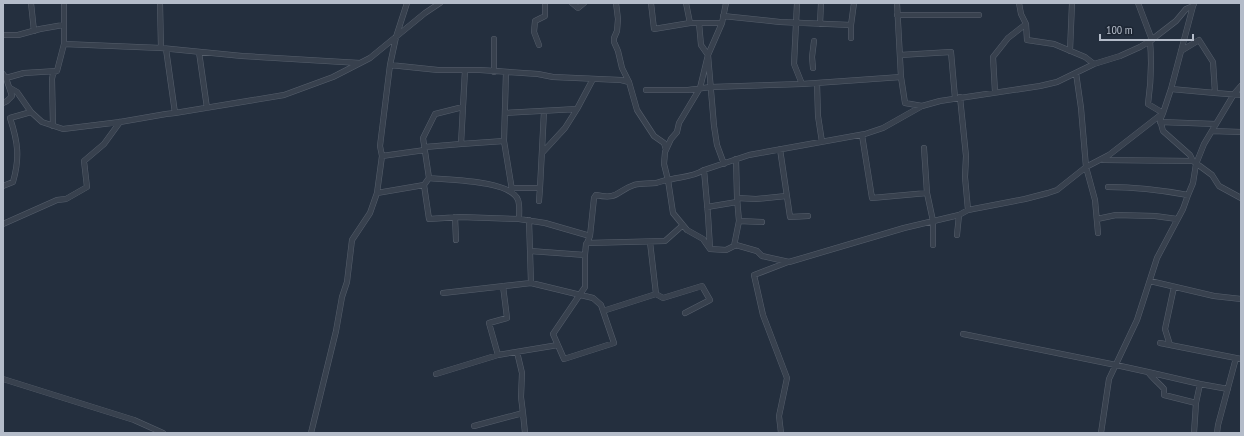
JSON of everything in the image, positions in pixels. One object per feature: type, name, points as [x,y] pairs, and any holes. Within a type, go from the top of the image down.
[{"type":"street","points":[[31,3],[34,31]]},
{"type":"street","points":[[53,126],[52,79],[53,74],[57,70],[64,44],[64,3]]},
{"type":"street","points":[[160,3],[164,48],[175,113]]},
{"type":"street","points":[[311,433],[336,331],[342,297],[347,282],[352,240],[370,213],[377,193],[382,156],[380,146],[390,65],[396,37],[407,3]]},
{"type":"street","points":[[10,88],[17,92],[31,112],[42,122],[63,129],[120,122],[284,95],[333,78],[370,58],[425,13],[440,3]]},
{"type":"street","points":[[539,45],[534,32],[535,21],[545,16],[545,3]]},
{"type":"street","points":[[572,3],[578,8],[581,4]]},
{"type":"street","points":[[616,3],[618,19],[614,42],[622,68],[629,82],[637,110],[654,136],[664,143],[666,150]]},
{"type":"street","points":[[651,3],[654,29],[690,23],[722,23]]},
{"type":"street","points":[[686,3],[690,23]]},
{"type":"street","points":[[710,249],[703,239],[687,230],[672,213],[668,180],[664,164],[666,150],[671,139],[677,132],[679,123],[700,88],[708,55],[722,23],[726,3]]},
{"type":"street","points":[[797,3],[794,64],[802,84]]},
{"type":"street","points":[[820,24],[821,3]]},
{"type":"street","points":[[851,38],[854,3]]},
{"type":"street","points":[[897,3],[905,103],[922,106]]},
{"type":"street","points":[[1019,3],[1021,14],[1026,24],[1027,40],[1054,44],[1085,57],[1094,64]]},
{"type":"street","points":[[1070,51],[1072,3]]},
{"type":"street","points":[[1138,3],[1151,40],[1152,68],[1148,104],[1163,114]]},
{"type":"street","points":[[443,294],[531,283],[580,295],[593,298],[600,305],[603,311],[614,343],[564,359],[553,334],[580,295],[585,287],[586,244],[590,236],[594,198],[596,196],[616,196],[633,185],[642,183],[656,183],[689,176],[749,155],[862,135],[883,128],[922,106],[940,101],[1056,82],[1094,64],[1120,56],[1151,40],[1176,21],[1186,9],[1194,5]]},
{"type":"street","points":[[1194,5],[1171,89],[1160,122],[1163,131],[1190,155],[1194,163],[1212,175],[1219,186],[1241,198]]},
{"type":"street","points":[[897,15],[979,15]]},
{"type":"street","points":[[723,16],[851,25]]},
{"type":"street","points":[[699,23],[701,45],[708,55],[715,133],[724,164]]},
{"type":"street","points":[[995,92],[993,57],[1008,38],[1026,24]]},
{"type":"street","points":[[3,35],[18,35],[63,25]]},
{"type":"street","points":[[494,39],[494,72]]},
{"type":"street","points":[[1181,51],[1199,40],[1212,62],[1215,94]]},
{"type":"street","points":[[813,68],[812,57],[814,41]]},
{"type":"street","points":[[64,44],[164,48],[242,56],[360,63]]},
{"type":"street","points":[[199,52],[207,108]]},
{"type":"street","points":[[900,55],[951,52],[966,156],[965,177],[968,210]]},
{"type":"street","points":[[390,65],[438,70],[480,70],[538,74],[552,77],[621,80],[629,82]]},
{"type":"street","points":[[3,103],[12,96],[5,76],[57,70]]},
{"type":"street","points":[[461,144],[464,70]]},
{"type":"street","points":[[506,72],[504,141],[512,191],[518,200],[519,219]]},
{"type":"street","points":[[1076,73],[1081,108],[1086,167],[1095,200],[1098,233]]},
{"type":"street","points":[[646,90],[688,90],[711,87],[802,84],[902,77]]},
{"type":"street","points":[[542,153],[565,128],[593,79]]},
{"type":"street","points":[[817,83],[818,116],[822,142]]},
{"type":"street","points":[[1101,433],[1109,379],[1137,320],[1157,258],[1193,183],[1194,163],[1234,94],[1241,86]]},
{"type":"street","points":[[1171,89],[1215,94],[1241,95]]},
{"type":"street","points":[[463,107],[435,114],[423,138],[429,178],[424,185],[429,218],[455,217],[530,220],[590,236]]},
{"type":"street","points":[[505,113],[577,109]]},
{"type":"street","points":[[539,201],[544,111]]},
{"type":"street","points":[[3,186],[13,182],[17,168],[18,148],[16,134],[10,118],[31,112]]},
{"type":"street","points":[[781,433],[779,416],[787,378],[763,314],[754,275],[789,262],[958,215],[968,210],[1057,190],[1086,167],[1109,155],[1163,114]]},
{"type":"street","points":[[3,224],[57,200],[66,199],[87,188],[84,161],[104,144],[120,122]]},
{"type":"street","points":[[1160,122],[1216,124]]},
{"type":"street","points":[[1212,131],[1241,132]]},
{"type":"street","points":[[862,135],[872,198],[927,193]]},
{"type":"street","points":[[382,156],[425,148],[504,141]]},
{"type":"street","points":[[924,148],[927,193],[933,221],[933,245]]},
{"type":"street","points":[[780,149],[790,218],[808,216]]},
{"type":"street","points":[[734,246],[739,221],[736,159]]},
{"type":"street","points":[[1097,161],[1107,159],[1194,163]]},
{"type":"street","points":[[704,170],[710,249]]},
{"type":"street","points":[[429,178],[489,184],[511,191],[540,188]]},
{"type":"street","points":[[377,193],[424,185]]},
{"type":"street","points":[[1108,187],[1131,187],[1161,190],[1188,195]]},
{"type":"street","points":[[708,207],[737,200],[786,196]]},
{"type":"street","points":[[957,235],[958,215]]},
{"type":"street","points":[[1097,219],[1116,215],[1155,216],[1177,219]]},
{"type":"street","points":[[455,217],[456,240]]},
{"type":"street","points":[[530,220],[531,283]]},
{"type":"street","points":[[739,221],[762,222]]},
{"type":"street","points":[[587,243],[665,241],[683,225]]},
{"type":"street","points":[[650,242],[656,294]]},
{"type":"street","points":[[710,249],[726,250],[736,245],[756,251],[762,256],[789,262]]},
{"type":"street","points":[[530,251],[585,255]]},
{"type":"street","points":[[1150,281],[1214,296],[1241,299]]},
{"type":"street","points":[[498,355],[489,323],[507,318],[503,286]]},
{"type":"street","points":[[603,311],[656,294],[663,298],[702,286],[710,300],[685,313]]},
{"type":"street","points":[[1170,345],[1165,329],[1174,287]]},
{"type":"street","points":[[962,334],[1116,364],[1200,384],[1228,389]]},
{"type":"street","points":[[1160,343],[1239,359],[1228,389],[1217,433]]},
{"type":"street","points":[[436,374],[498,355],[558,345]]},
{"type":"street","points":[[517,352],[522,373],[525,433]]},
{"type":"street","points":[[1148,372],[1164,389],[1164,395],[1196,404]]},
{"type":"street","points":[[3,379],[134,420],[163,433]]},
{"type":"street","points":[[1194,433],[1196,404],[1200,384]]},
{"type":"street","points":[[474,426],[523,413]]}]
